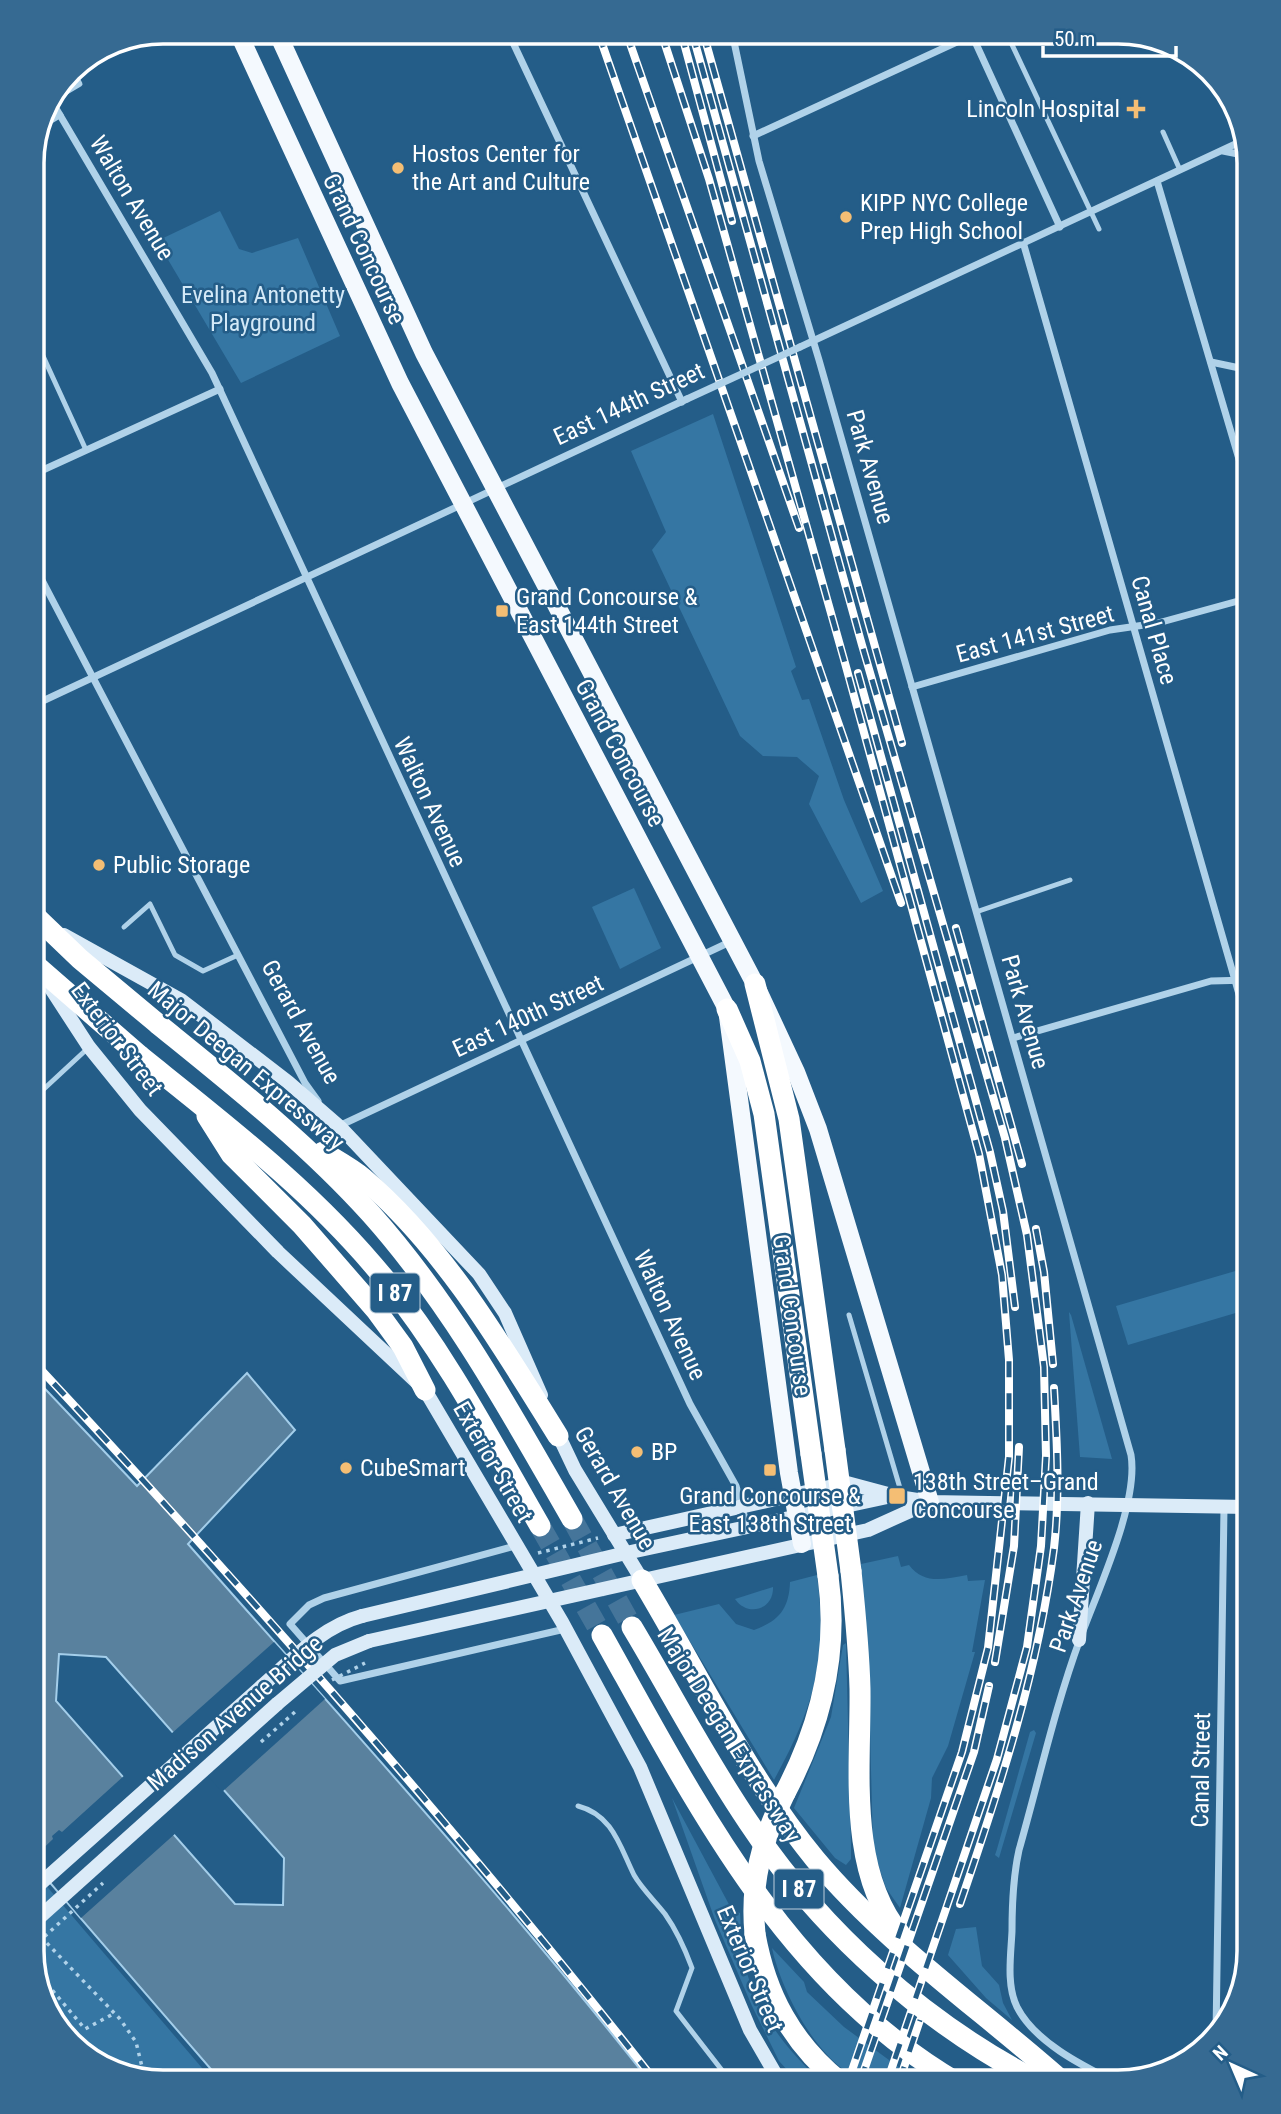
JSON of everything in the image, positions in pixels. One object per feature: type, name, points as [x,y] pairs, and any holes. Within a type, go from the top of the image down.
[{"type":"highway","name":"Major Deegan Expressway","points":[[44,926],[80,959],[282,1125],[372,1215],[441,1302],[477,1355],[572,1519]]},
{"type":"highway","name":"I 87","points":[[44,971],[140,1056],[284,1173],[383,1278],[447,1366],[540,1526]]},
{"type":"highway","points":[[755,984],[789,1119],[851,1571],[858,1644],[862,1825],[866,1862],[877,1898],[890,1919],[934,1972]]},
{"type":"highway","points":[[727,1009],[750,1061],[764,1114],[828,1576],[832,1632],[825,1688],[808,1745],[769,1827],[757,1865],[753,1901],[755,1934],[764,1975],[778,2009],[806,2050],[827,2070]]},
{"type":"highway","points":[[199,1103],[231,1154],[302,1225],[376,1310],[402,1347],[425,1390]]},
{"type":"highway","points":[[282,1125],[363,1177],[422,1240],[487,1325],[558,1436]]},
{"type":"highway","points":[[642,1580],[754,1772],[799,1839],[872,1919],[1049,2070]]},
{"type":"highway","name":"Major Deegan Expressway","points":[[632,1627],[749,1823],[806,1897],[905,1993],[977,2045],[1020,2070]]},
{"type":"highway","name":"I 87","points":[[602,1635],[705,1819],[773,1918],[849,2000],[898,2042],[939,2070]]},
{"type":"main road","name":"Grand Concourse","points":[[243,44],[359,299],[461,503],[727,1009],[792,1494],[802,1544]]},
{"type":"main road","name":"Grand Concourse","points":[[282,44],[411,327],[755,984],[796,1072],[818,1129],[930,1502]]},
{"type":"main road","name":"Exterior Street","points":[[44,923],[181,999],[288,1082],[341,1128]]},
{"type":"main road","points":[[44,931],[52,929]]},
{"type":"main road","name":"Exterior Street","points":[[44,978],[89,1047],[140,1110],[278,1252],[425,1390],[549,1600],[645,1778],[743,2014],[773,2070]]},
{"type":"main road","name":"Gerard Avenue","points":[[341,1128],[479,1274],[515,1333],[575,1470],[642,1580]]},
{"type":"main road","points":[[614,1535],[847,1483],[898,1497],[930,1502],[1237,1508]]},
{"type":"main road","name":"Madison Avenue Bridge","points":[[44,1880],[313,1640],[342,1622],[626,1553],[796,1515],[898,1497]]},
{"type":"main road","name":"Madison Avenue Bridge","points":[[44,1923],[325,1662],[343,1650],[369,1641],[869,1530],[930,1502]]},
{"type":"main road","points":[[1079,1640],[1088,1503]]},
{"type":"street","points":[[514,44],[684,400]]},
{"type":"street","name":"Park Avenue","points":[[734,44],[753,136],[1129,1446],[1133,1481],[1127,1505],[1096,1601],[1079,1640],[1015,1867],[1011,1959],[1016,2005],[1031,2025],[1055,2046],[1095,2070]]},
{"type":"street","points":[[753,136],[952,44]]},
{"type":"street","points":[[976,44],[1060,227]]},
{"type":"street","name":"Walton Avenue","points":[[57,109],[220,389],[304,576],[690,1404],[728,1470],[743,1505],[747,1527]]},
{"type":"street","name":"East 144th Street","points":[[44,700],[304,576],[1235,144]]},
{"type":"street","points":[[1222,150],[1236,153]]},
{"type":"street","points":[[1157,181],[1237,449]]},
{"type":"street","name":"Canal Place","points":[[1023,242],[1237,987]]},
{"type":"street","points":[[1211,362],[1237,367]]},
{"type":"street","points":[[44,469],[220,389]]},
{"type":"street","name":"Gerard Avenue","points":[[44,584],[306,1083],[341,1128]]},
{"type":"street","name":"East 141st Street","points":[[912,687],[1110,630],[1134,628],[1237,601]]},
{"type":"street","name":"East 140th Street","points":[[341,1128],[732,941]]},
{"type":"street","points":[[1013,1038],[1211,981],[1235,980]]},
{"type":"street","name":"Canal Street","points":[[1216,2018],[1224,1508]]},
{"type":"street","points":[[519,1552],[324,1598],[309,1605],[290,1624],[340,1681],[565,1629]]},
{"type":"lane","points":[[1012,44],[1099,229]]},
{"type":"lane","points":[[67,92],[80,85],[77,80]]},
{"type":"lane","points":[[52,120],[61,115]]},
{"type":"lane","points":[[1163,132],[1180,170]]},
{"type":"lane","points":[[44,358],[86,450]]},
{"type":"lane","points":[[976,912],[1070,880]]},
{"type":"lane","points":[[124,927],[150,904],[175,955],[203,971],[238,955]]},
{"type":"lane","points":[[44,1089],[89,1047]]},
{"type":"lane","points":[[849,1315],[898,1497]]},
{"type":"lane","points":[[578,1806],[592,1809],[613,1831],[627,1853],[635,1876],[682,1942],[692,1968],[676,2011],[722,2070]]},
{"type":"path","points":[[519,1552],[614,1535]]},
{"type":"path","name":"Madison Avenue Bridge","points":[[328,1682],[365,1663]]},
{"type":"path","name":"Madison Avenue Bridge","points":[[286,1720],[304,1704]]},
{"type":"path","points":[[44,1937],[103,1882]]},
{"type":"path","points":[[44,1938],[115,2012],[136,2042],[142,2068]]},
{"type":"path","points":[[49,1987],[85,2029],[115,2012]]},
{"type":"green space","name":"Evelina Antonetty Playground","points":[[220,211],[239,249],[252,253],[298,238],[340,336],[241,383],[157,241]]},
{"type":"green space","points":[[713,414],[796,667],[791,671],[802,700],[809,699],[844,800],[883,891],[861,903],[809,804],[819,776],[797,757],[763,756],[740,736],[652,550],[666,532],[631,451]]},
{"type":"green space","points":[[634,888],[661,948],[620,969],[592,907]]},
{"type":"green space","points":[[1237,1271],[1237,1313],[1128,1345],[1116,1306]]},
{"type":"green space","points":[[1069,1312],[1071,1315],[1112,1459],[1080,1457]]},
{"type":"green space","points":[[898,1556],[901,1567],[909,1565],[921,1576],[928,1578],[967,1575],[968,1581],[985,1580],[972,1652],[975,1652],[948,1746],[932,1778],[931,1798],[900,1908],[886,1888],[873,1849],[869,1690],[861,1564]]},
{"type":"green space","points":[[817,1575],[821,1632],[815,1682],[799,1729],[774,1780],[674,1615],[719,1604],[736,1624],[754,1630],[781,1613],[785,1607],[790,1582]]},
{"type":"green space","points":[[773,1587],[769,1601],[759,1608],[747,1608],[735,1599]]},
{"type":"green space","points":[[846,1643],[851,1859],[846,1865],[835,1858],[794,1808],[831,1717],[843,1645]]},
{"type":"green space","points":[[1034,1730],[1036,1733],[999,1858],[995,1855],[1030,1732]]},
{"type":"green space","points":[[672,1798],[732,1910],[740,1913],[744,1961],[755,1996],[785,2043],[810,2070],[787,2070],[779,2061],[715,1920]]},
{"type":"green space","points":[[44,1883],[204,2070],[155,2070],[125,2064],[97,2050],[73,2030],[56,2004],[46,1974]]},
{"type":"green space","points":[[976,1927],[982,1966],[999,1985],[1003,2003],[1012,2020],[986,1998],[948,1955],[956,1929]]},
{"type":"green space","points":[[772,1948],[804,1982],[807,1992],[844,2027],[903,2070],[845,2070],[836,2063],[806,2028],[784,1986]]},
{"type":"shaded area","points":[[247,1373],[295,1430],[188,1544],[481,1877],[640,2070],[212,2070],[44,1876],[44,1388],[137,1486]],"holes":[[[59,1654],[106,1657],[284,1858],[283,1905],[235,1904],[56,1701]]]},
{"type":"pier","points":[[274,1642],[325,1699],[222,1792],[171,1734]]},
{"type":"pier","points":[[126,1774],[177,1832],[81,1918],[44,1873],[44,1848],[53,1839],[52,1836],[59,1830],[62,1832]]},
{"type":"tunnel","points":[[572,1519],[632,1627]]},
{"type":"tunnel","points":[[540,1526],[602,1635]]},
{"type":"railway","points":[[602,44],[901,903]]},
{"type":"railway","points":[[630,44],[799,528]]},
{"type":"railway","points":[[665,44],[709,179],[845,663],[979,1154],[1002,1275],[1009,1360],[1009,1457],[988,1648],[962,1752],[852,2070]]},
{"type":"railway","points":[[684,44],[732,221]]},
{"type":"railway","points":[[695,44],[862,645],[1005,1138],[1027,1235],[1044,1367],[1046,1456],[1041,1546],[1027,1647],[997,1759],[891,2070]]},
{"type":"railway","points":[[706,44],[902,743]]},
{"type":"railway","points":[[858,673],[990,1152],[1003,1211],[1015,1307]]},
{"type":"railway","points":[[956,928],[1022,1164]]},
{"type":"railway","points":[[1036,1229],[1044,1272],[1053,1364]]},
{"type":"railway","points":[[44,1373],[273,1625],[430,1805],[646,2070]]},
{"type":"railway","points":[[960,1904],[1016,1729],[1047,1594],[1057,1509],[1054,1388]]},
{"type":"railway","points":[[995,1662],[1014,1546],[1019,1447]]},
{"type":"railway","points":[[864,2070],[974,1752],[989,1686]]},
{"type":"railway","points":[[903,2070],[920,2020]]},
{"type":"place","name":"Lincoln Hospital","points":[[1136,109]]},
{"type":"place","name":"Hostos Center for the Art and Culture","points":[[398,168]]},
{"type":"place","name":"KIPP NYC College Prep High School","points":[[846,217]]},
{"type":"place","name":"Grand Concourse & East 144th Street","points":[[502,611]]},
{"type":"place","name":"Public Storage","points":[[99,865]]},
{"type":"place","name":"BP","points":[[637,1452]]},
{"type":"place","name":"CubeSmart","points":[[346,1468]]},
{"type":"place","name":"Grand Concourse & East 138th Street","points":[[770,1470]]},
{"type":"place","name":"138th Street–Grand Concourse","points":[[897,1496]]}]
